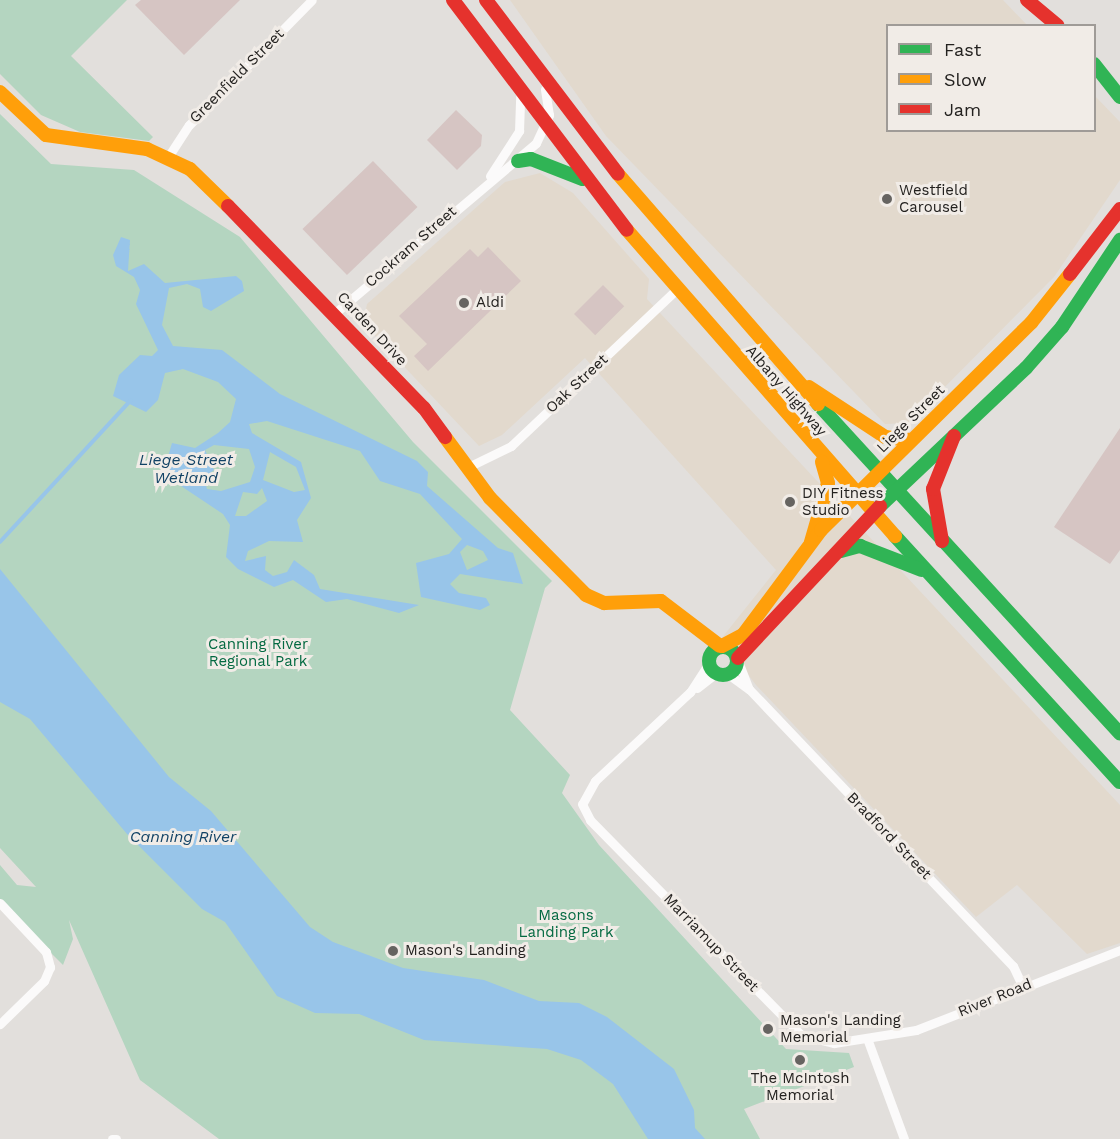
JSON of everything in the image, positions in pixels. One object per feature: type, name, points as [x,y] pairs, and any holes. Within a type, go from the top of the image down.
[{"type":"main road","name":"Albany Highway","points":[[453,0],[519,95],[547,121],[585,180],[677,289],[856,496],[1120,782]]},
{"type":"main road","name":"Albany Highway","points":[[486,0],[543,81],[635,198],[791,376],[1120,733]]},
{"type":"main road","points":[[1028,0],[1056,24]]},
{"type":"main road","points":[[1040,0],[1056,24]]},
{"type":"main road","points":[[1096,65],[1114,83],[1120,97]]},
{"type":"main road","name":"Carden Drive","points":[[0,92],[46,135],[126,144],[168,156],[203,180],[335,313],[424,408],[490,498],[586,595],[604,603],[661,601],[689,623],[717,660]]},
{"type":"main road","points":[[518,161],[531,159],[585,180]]},
{"type":"main road","name":"Liege Street","points":[[717,660],[743,635],[811,542],[910,440],[1031,323],[1120,209]]},
{"type":"main road","name":"Liege Street","points":[[717,660],[738,659],[896,490],[954,436],[1062,327],[1120,240]]},
{"type":"main road","points":[[791,376],[865,427],[885,437],[910,440]]},
{"type":"main road","points":[[943,543],[933,489],[954,436]]},
{"type":"main road","points":[[811,542],[828,483],[820,455]]},
{"type":"main road","points":[[841,551],[860,546],[925,572]]},
{"type":"main road","points":[[717,660],[738,659]]},
{"type":"street","name":"Greenfield Street","points":[[168,156],[189,125],[312,0]]},
{"type":"street","points":[[543,81],[547,121]]},
{"type":"street","name":"Cockram Street","points":[[487,181],[519,131],[519,95]]},
{"type":"street","name":"Cockram Street","points":[[335,313],[487,181],[518,161],[547,121]]},
{"type":"street","name":"Oak Street","points":[[468,467],[511,446],[677,289]]},
{"type":"street","name":"Bradford Street","points":[[738,659],[749,689]]},
{"type":"street","name":"Bradford Street","points":[[717,660],[749,689],[1013,966],[1023,987]]},
{"type":"street","name":"Liege Street","points":[[583,797],[690,692],[717,660]]},
{"type":"street","name":"Marriamup Street","points":[[583,797],[590,820],[801,1035],[834,1043],[868,1041]]},
{"type":"street","points":[[0,903],[46,952],[51,967],[44,981],[0,1024]]},
{"type":"street","name":"River Road","points":[[868,1041],[916,1030],[1120,950]]},
{"type":"street","points":[[868,1041],[904,1139]]},
{"type":"shaded area","name":"Westfield Carousel","points":[[510,0],[1003,0],[1026,24],[886,24],[886,132],[1096,132],[1096,97],[1120,122],[1120,180],[1054,277],[909,423],[885,424],[606,136]]},
{"type":"shaded area","points":[[540,173],[573,193],[649,279],[647,299],[1120,805],[1120,943],[1087,954],[1017,885],[976,917],[756,685],[721,639],[776,570],[585,358],[502,435],[479,446],[363,323],[367,304],[505,182]]},
{"type":"green space","points":[[0,0],[127,0],[71,56],[153,137],[149,141],[80,132],[41,115],[0,74]]},
{"type":"green space","name":"Canning River Regional Park","points":[[0,114],[51,164],[134,170],[240,237],[413,442],[552,581],[545,588],[510,710],[570,775],[562,793],[599,845],[786,1049],[849,1053],[854,1067],[744,1109],[760,1139],[219,1139],[140,1080],[69,920],[73,939],[63,965],[0,902],[0,865],[17,885],[36,887],[0,848]]},
{"type":"water","name":"Liege Street Wetland","points":[[121,237],[130,240],[128,271],[144,264],[165,283],[236,276],[242,281],[244,291],[211,311],[203,307],[200,289],[187,284],[169,288],[162,325],[173,346],[222,350],[280,394],[417,461],[428,472],[427,486],[498,548],[513,553],[523,584],[460,574],[450,584],[459,593],[486,598],[490,605],[480,610],[421,597],[416,563],[449,554],[462,539],[420,494],[380,481],[360,451],[267,421],[249,424],[252,433],[301,462],[311,498],[297,520],[303,542],[269,541],[248,551],[245,561],[266,556],[265,570],[273,576],[287,572],[294,560],[314,575],[320,589],[419,605],[399,613],[347,599],[326,602],[293,580],[274,587],[238,569],[226,557],[230,525],[223,514],[163,474],[172,443],[195,448],[218,433],[230,422],[236,399],[218,382],[183,369],[165,373],[158,400],[146,412],[113,396],[119,375],[140,355],[152,356],[158,350],[136,304],[140,290],[134,277],[116,266],[113,255]],"holes":[[[214,445],[249,449],[255,467],[250,482],[221,491],[207,489],[204,478],[214,470],[205,450]],[[270,452],[296,467],[305,490],[294,492],[263,480]],[[262,488],[267,501],[246,516],[235,516],[243,492],[257,494]],[[467,545],[483,551],[488,560],[467,570],[460,552]]]},
{"type":"water","name":"Canning River","points":[[0,569],[169,777],[211,811],[310,927],[333,942],[403,968],[484,980],[539,1001],[579,1003],[607,1017],[674,1069],[694,1110],[695,1128],[705,1139],[648,1139],[613,1084],[581,1060],[547,1049],[424,1040],[359,1014],[315,1013],[277,996],[225,922],[202,909],[127,834],[30,719],[0,702]]},
{"type":"building","points":[[141,0],[240,0],[184,55],[135,5]]},
{"type":"building","points":[[456,110],[482,135],[481,146],[457,170],[427,140]]},
{"type":"building","points":[[373,161],[417,207],[347,275],[303,229]]},
{"type":"building","name":"Aldi","points":[[488,247],[521,281],[428,371],[414,356],[427,344],[399,316],[470,249],[478,257]]},
{"type":"building","points":[[603,285],[624,306],[595,335],[574,314]]},
{"type":"building","points":[[1120,428],[1120,550],[1110,564],[1054,527]]},
{"type":"waterway","points":[[0,542],[131,400]]},
{"type":"traffic: fast","points":[[1096,67],[1120,97]]},
{"type":"traffic: fast","points":[[518,161],[531,159],[582,179]]},
{"type":"traffic: fast","points":[[880,506],[1026,368],[1062,327],[1120,240]]},
{"type":"traffic: fast","points":[[818,404],[1120,733]]},
{"type":"traffic: fast","points":[[895,536],[1120,782]]},
{"type":"traffic: fast","points":[[841,551],[860,546],[922,570]]},
{"type":"traffic: fast","points":[[723,647],[733,651],[737,661],[733,671],[723,675],[713,671],[709,661],[713,651],[723,647]]},
{"type":"traffic: slow","points":[[0,92],[46,135],[147,149],[190,169],[228,206]]},
{"type":"traffic: slow","points":[[618,174],[818,404]]},
{"type":"traffic: slow","points":[[627,230],[895,536]]},
{"type":"traffic: slow","points":[[722,646],[743,635],[821,530],[1031,323],[1070,274]]},
{"type":"traffic: slow","points":[[809,387],[885,437],[910,440]]},
{"type":"traffic: slow","points":[[445,437],[490,498],[586,595],[604,603],[661,601],[720,646]]},
{"type":"traffic: slow","points":[[811,542],[828,483],[822,462]]},
{"type":"traffic: jam","points":[[453,0],[627,230]]},
{"type":"traffic: jam","points":[[486,0],[618,174]]},
{"type":"traffic: jam","points":[[1027,0],[1056,24]]},
{"type":"traffic: jam","points":[[228,206],[424,408],[445,437]]},
{"type":"traffic: jam","points":[[1070,274],[1120,209]]},
{"type":"traffic: jam","points":[[942,541],[933,489],[954,436]]},
{"type":"traffic: jam","points":[[738,658],[880,506]]},
{"type":"place","name":"Westfield Carousel","points":[[887,199]]},
{"type":"place","name":"Aldi","points":[[464,303]]},
{"type":"place","name":"DIY Fitness Studio","points":[[790,502]]},
{"type":"place","name":"Mason's Landing","points":[[393,951]]},
{"type":"place","name":"Mason's Landing Memorial","points":[[768,1029]]},
{"type":"place","name":"The McIntosh Memorial","points":[[800,1060]]},
{"type":"park label","name":"Masons Landing Park","points":[[566,924]]}]
